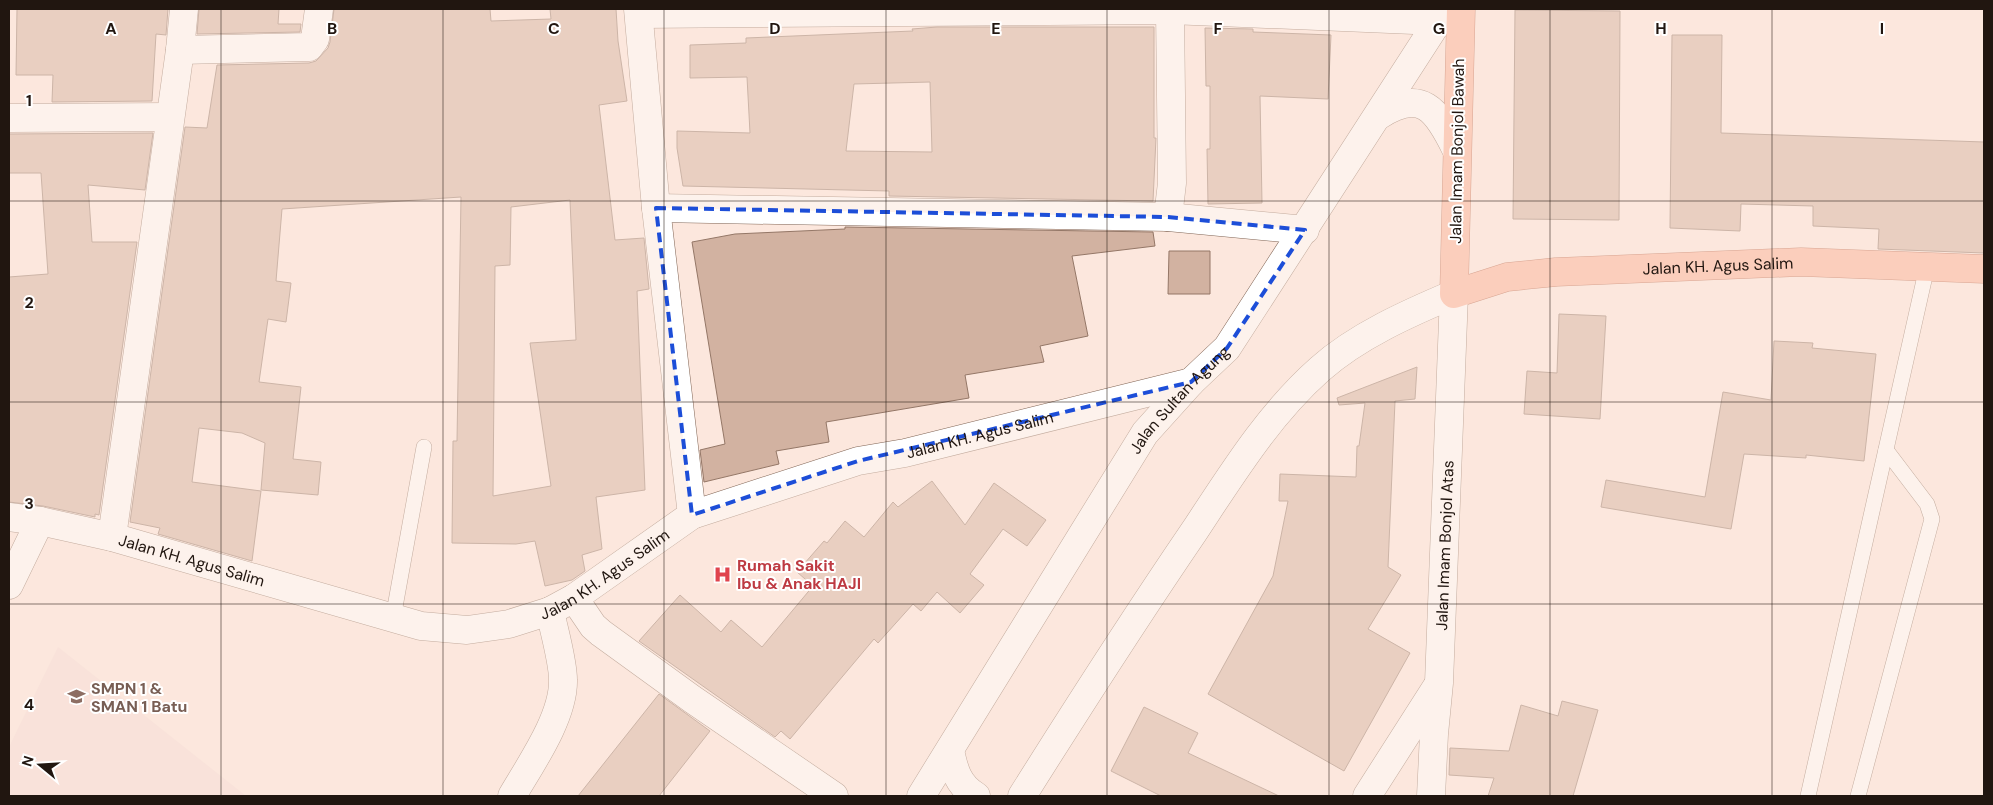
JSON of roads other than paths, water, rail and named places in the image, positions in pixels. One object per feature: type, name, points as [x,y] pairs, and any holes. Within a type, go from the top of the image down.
[{"type":"main road","name":"Jalan Imam Bonjol Bawah","points":[[1448,13],[1456,149],[1454,294]]},
{"type":"main road","name":"Jalan KH. Agus Salim","points":[[1454,294],[1507,277],[1556,272],[1801,262],[1984,269]]},
{"type":"street","points":[[112,537],[180,50],[184,9]]},
{"type":"street","points":[[180,50],[309,47],[315,39],[319,9]]},
{"type":"street","points":[[1168,217],[1172,183],[1170,10]]},
{"type":"street","points":[[692,515],[656,208],[639,12],[1170,10],[1448,13]]},
{"type":"street","name":"Jalan Sultan Agung","points":[[921,796],[1145,433],[1191,382],[1227,348],[1378,116],[1448,13]]},
{"type":"street","points":[[1378,116],[1393,106],[1407,102],[1424,106],[1437,114],[1456,149]]},
{"type":"street","points":[[9,118],[170,117]]},
{"type":"street","points":[[656,208],[1168,217],[1304,230]]},
{"type":"street","points":[[1021,796],[1146,602],[1218,495],[1281,408],[1321,368],[1363,338],[1409,312],[1454,294]]},
{"type":"street","name":"Jalan Imam Bonjol Atas","points":[[1431,796],[1439,683],[1454,294]]},
{"type":"street","name":"Jalan KH. Agus Salim","points":[[9,517],[40,521],[112,537],[421,626],[467,630],[509,624],[550,611],[574,598],[692,515],[858,461],[905,453],[1191,382]]},
{"type":"street","points":[[9,585],[40,521]]},
{"type":"street","points":[[574,598],[593,626],[601,633],[692,699],[834,796]]},
{"type":"street","points":[[512,796],[548,733],[558,706],[563,680],[550,611]]},
{"type":"street","points":[[1367,796],[1439,683]]},
{"type":"street","points":[[950,750],[954,771],[962,785],[976,796]]},
{"type":"lane","points":[[1808,796],[1927,267]]},
{"type":"lane","points":[[392,618],[424,447]]},
{"type":"lane","points":[[1858,796],[1932,519],[1927,504],[1886,450]]},
{"type":"place","name":"Rumah Sakit Ibu & Anak HAJI","points":[[723,574]]},
{"type":"place","name":"SMPN 1 & SMAN 1 Batu","points":[[77,697]]}]
